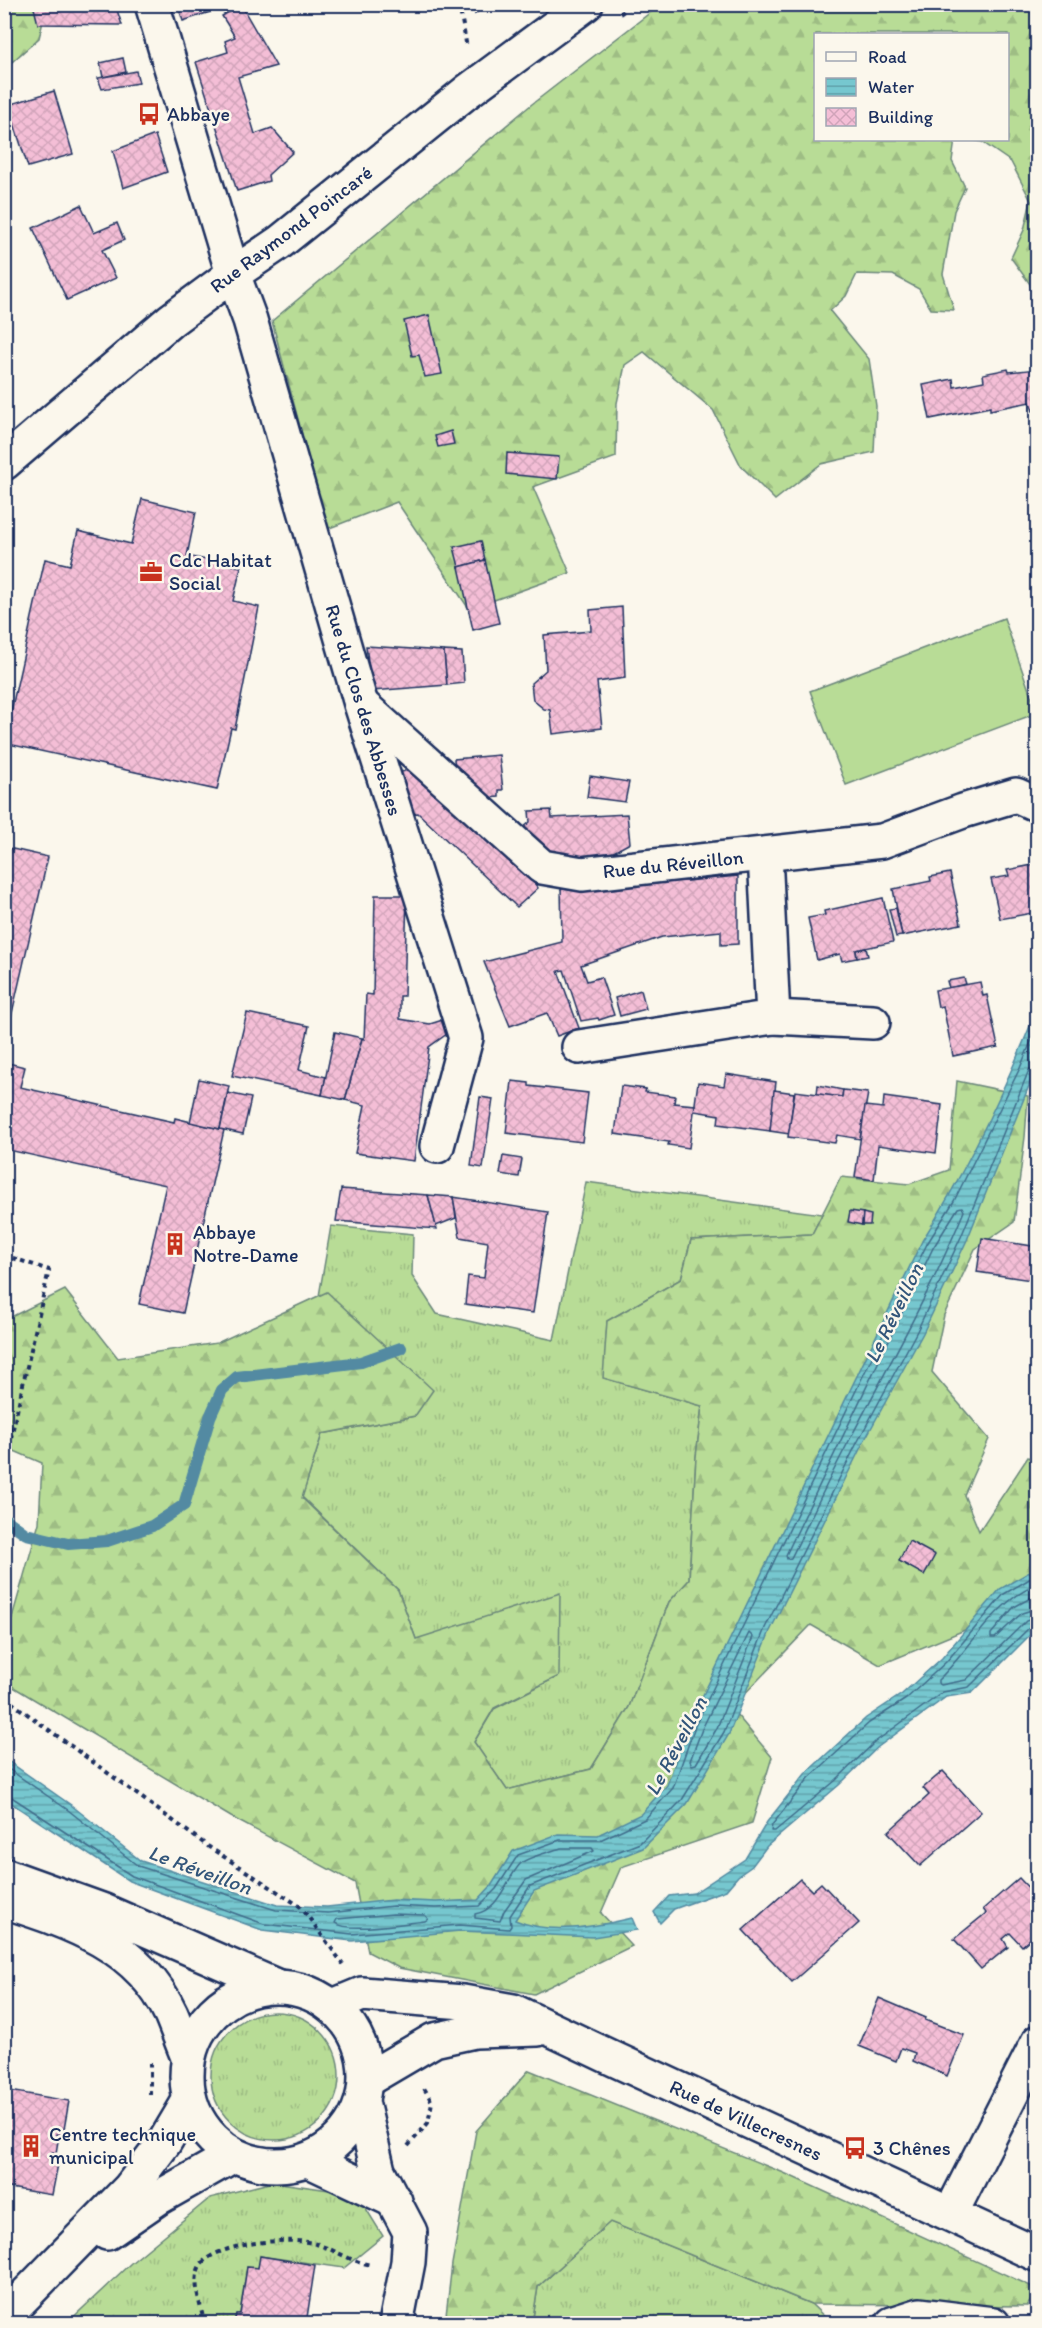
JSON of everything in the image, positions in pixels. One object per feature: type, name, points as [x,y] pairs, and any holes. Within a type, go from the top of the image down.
[{"type":"street","name":"Rue du Clos des Abbesses","points":[[152,4],[233,274],[250,320],[361,704],[466,1038],[437,1146]]},
{"type":"street","name":"Rue Raymond Poincaré","points":[[4,463],[171,320],[279,243],[468,91],[585,4]]},
{"type":"street","name":"Rue du Réveillon","points":[[361,704],[542,867],[582,874],[882,841],[963,811],[1016,795],[1038,805]]},
{"type":"street","points":[[765,854],[773,1017]]},
{"type":"street","points":[[579,1047],[773,1017],[873,1022]]},
{"type":"street","points":[[4,1875],[104,1911],[276,1986],[306,1992],[333,2006],[352,2027],[363,2053],[364,2091],[378,2171],[410,2232],[396,2324]]},
{"type":"street","points":[[4,1901],[101,1938],[132,1959],[156,1988],[171,2013],[188,2057]]},
{"type":"street","points":[[276,1986],[246,1991],[219,2006],[199,2029],[188,2057],[186,2079],[189,2101],[199,2123],[214,2141],[234,2155],[258,2164],[283,2166],[308,2160],[331,2147],[350,2127],[364,2091]]},
{"type":"street","name":"Rue de Villecresnes","points":[[333,2006],[362,1994],[463,2002],[513,2011],[1038,2254]]},
{"type":"street","name":"Rue de Villecresnes","points":[[364,2091],[434,2040],[475,2031],[553,2029]]},
{"type":"street","points":[[951,2213],[1038,2042]]},
{"type":"street","points":[[4,2317],[130,2188],[164,2143],[189,2101]]},
{"type":"street","points":[[50,2271],[158,2198],[234,2155]]},
{"type":"street","points":[[308,2160],[395,2201]]},
{"type":"street","points":[[892,2324],[920,2315],[993,2324]]},
{"type":"path","points":[[4,1255],[49,1270],[4,1468]]},
{"type":"path","points":[[4,1697],[209,1847],[301,1907],[330,1944]]},
{"type":"path","points":[[150,2054],[150,2101],[164,2143]]},
{"type":"path","points":[[201,2324],[203,2318],[196,2279],[201,2265],[215,2253],[269,2240],[315,2243],[359,2264],[406,2270]]},
{"type":"green space","points":[[5,5],[47,5],[39,38],[5,68]]},
{"type":"green space","points":[[660,5],[1029,5],[1038,35],[1037,310],[1030,284],[1011,258],[1024,230],[1031,201],[1011,162],[978,141],[1009,141],[1009,33],[814,33],[814,141],[955,141],[952,161],[965,187],[954,211],[943,274],[954,310],[931,309],[919,289],[893,275],[857,274],[846,296],[830,311],[869,359],[876,406],[874,452],[821,464],[775,500],[741,466],[713,410],[644,352],[625,365],[617,403],[616,457],[533,487],[570,573],[469,609],[397,502],[327,529],[272,321],[532,104]]},
{"type":"green space","points":[[1004,618],[1037,713],[846,785],[810,691]]},
{"type":"green space","points":[[957,1081],[1028,1096],[1025,1137],[1014,1222],[975,1249],[944,1315],[932,1372],[989,1439],[964,1495],[979,1531],[1028,1457],[1037,1462],[1037,1603],[1030,1603],[880,1665],[811,1625],[731,1708],[772,1757],[752,1823],[621,1867],[601,1913],[632,1946],[534,1994],[399,1968],[368,1952],[355,1883],[231,1817],[5,1682],[5,1642],[39,1523],[42,1463],[5,1447],[5,1320],[65,1290],[118,1358],[217,1343],[327,1292],[433,1390],[415,1416],[322,1434],[302,1498],[398,1590],[416,1639],[560,1593],[559,1676],[494,1708],[474,1742],[507,1790],[591,1769],[629,1707],[669,1602],[689,1580],[696,1457],[702,1406],[603,1378],[607,1321],[681,1279],[691,1240],[812,1234],[841,1177],[909,1184],[949,1170]]},
{"type":"green space","points":[[586,1182],[822,1214],[812,1234],[691,1240],[681,1279],[607,1321],[604,1378],[702,1406],[696,1457],[689,1580],[669,1602],[629,1707],[591,1769],[507,1790],[474,1742],[494,1709],[559,1676],[416,1639],[398,1590],[302,1497],[322,1434],[415,1416],[327,1293],[319,1296],[331,1226],[413,1234],[412,1276],[437,1314],[554,1340]]},
{"type":"green space","points":[[275,2012],[300,2017],[320,2031],[334,2051],[339,2076],[334,2101],[320,2121],[300,2135],[275,2140],[250,2135],[230,2121],[216,2101],[211,2076],[216,2051],[230,2031],[250,2017]]},
{"type":"green space","points":[[529,2070],[784,2173],[1037,2289],[1037,2292],[1027,2306],[811,2304],[610,2222],[538,2287],[532,2323],[445,2324],[452,2264],[476,2131]]},
{"type":"green space","points":[[273,2182],[357,2194],[383,2236],[344,2268],[261,2256],[258,2268],[247,2267],[240,2314],[236,2314],[234,2323],[66,2324],[131,2263],[210,2198]]},
{"type":"green space","points":[[610,2222],[811,2304],[829,2321],[827,2324],[532,2324],[538,2287]]},
{"type":"water","name":"Le Réveillon","points":[[1037,1009],[1037,1066],[967,1240],[923,1333],[862,1445],[770,1631],[729,1734],[687,1804],[643,1848],[534,1891],[515,1920],[529,1925],[559,1929],[632,1918],[637,1930],[593,1937],[460,1931],[352,1941],[262,1930],[129,1881],[5,1799],[5,1759],[71,1805],[141,1861],[277,1905],[327,1907],[393,1900],[436,1902],[478,1900],[491,1886],[513,1851],[558,1834],[598,1835],[641,1814],[667,1785],[689,1724],[922,1241],[985,1128]]},
{"type":"water","points":[[1033,1570],[1037,1572],[1037,1628],[972,1693],[946,1697],[878,1747],[839,1785],[767,1846],[752,1866],[738,1876],[726,1890],[674,1909],[660,1923],[654,1912],[669,1896],[694,1893],[745,1859],[767,1822],[805,1774],[866,1718],[902,1694],[942,1658],[1000,1589]]},
{"type":"building","points":[[33,4],[115,4],[122,25],[38,24]]},
{"type":"building","points":[[210,4],[213,11],[183,21],[178,6]]},
{"type":"building","points":[[473,4],[487,4],[475,14]]},
{"type":"building","points":[[241,5],[276,66],[238,77],[255,134],[272,128],[293,152],[268,175],[269,181],[237,191],[196,62],[228,52],[225,41],[235,37],[222,16]]},
{"type":"building","points":[[123,58],[126,72],[103,77],[100,63]]},
{"type":"building","points":[[136,71],[139,83],[102,89],[98,78]]},
{"type":"building","points":[[54,91],[73,154],[28,167],[8,105]]},
{"type":"building","points":[[155,135],[167,172],[123,188],[113,151]]},
{"type":"building","points":[[81,205],[94,233],[117,223],[124,240],[102,250],[116,278],[67,300],[33,228]]},
{"type":"building","points":[[429,315],[442,374],[425,377],[419,355],[412,356],[404,321]]},
{"type":"building","points":[[1008,369],[1009,372],[1038,369],[1038,412],[1033,411],[1030,402],[930,419],[923,385],[953,379],[954,387],[984,381],[983,374]]},
{"type":"building","points":[[451,431],[454,444],[438,447],[435,436]]},
{"type":"building","points":[[507,453],[559,457],[557,479],[506,474]]},
{"type":"building","points":[[142,499],[196,512],[187,556],[241,567],[233,601],[259,607],[235,729],[231,728],[217,790],[4,743],[45,559],[70,565],[78,531],[131,544]]},
{"type":"building","points":[[481,541],[485,560],[459,567],[454,547]]},
{"type":"building","points":[[485,560],[499,623],[473,630],[459,567]]},
{"type":"building","points":[[622,607],[625,678],[597,682],[602,728],[553,734],[550,710],[544,709],[533,700],[531,683],[546,670],[544,635],[591,631],[590,610]]},
{"type":"building","points":[[366,646],[444,651],[447,685],[372,691]]},
{"type":"building","points":[[444,651],[462,652],[464,683],[447,685]]},
{"type":"building","points":[[499,755],[503,790],[499,790],[499,797],[487,798],[455,771],[454,759]]},
{"type":"building","points":[[417,767],[519,863],[538,888],[517,907],[418,813],[412,814],[398,773]]},
{"type":"building","points":[[590,776],[629,782],[625,802],[587,797]]},
{"type":"building","points":[[551,810],[552,818],[627,814],[630,843],[599,860],[562,861],[523,828],[530,822],[529,811]]},
{"type":"building","points":[[4,847],[48,857],[4,1048]]},
{"type":"building","points":[[1038,864],[1038,912],[1000,919],[991,879],[1009,876],[1007,870]]},
{"type":"building","points":[[950,873],[961,924],[902,936],[893,889],[931,881],[930,877]]},
{"type":"building","points":[[738,876],[738,944],[721,945],[721,931],[662,937],[581,965],[587,981],[601,977],[614,1015],[599,1020],[598,1018],[581,1021],[564,970],[558,971],[579,1028],[557,1036],[547,1013],[510,1026],[484,962],[562,942],[561,885],[686,881]]},
{"type":"building","points":[[375,895],[407,895],[404,996],[400,996],[400,1019],[430,1024],[446,1019],[451,1031],[429,1047],[414,1161],[355,1153],[365,1105],[345,1100],[362,1038],[364,1039],[366,994],[373,995]]},
{"type":"building","points":[[883,898],[893,942],[856,950],[857,958],[842,961],[840,954],[817,960],[808,918],[825,915],[824,911]]},
{"type":"building","points":[[896,908],[902,936],[896,937],[889,909]]},
{"type":"building","points":[[866,948],[868,956],[857,958],[856,950]]},
{"type":"building","points":[[964,978],[966,984],[949,988],[947,981]]},
{"type":"building","points":[[980,982],[983,996],[987,995],[998,1047],[953,1056],[943,1006],[938,1007],[935,990]]},
{"type":"building","points":[[641,990],[646,1009],[620,1016],[615,998]]},
{"type":"building","points":[[247,1013],[309,1026],[299,1070],[326,1077],[322,1095],[232,1076]]},
{"type":"building","points":[[335,1032],[362,1038],[345,1100],[322,1095]]},
{"type":"building","name":"Abbaye Notre-Dame","points":[[4,1062],[25,1067],[20,1087],[174,1122],[175,1118],[224,1130],[183,1313],[139,1304],[166,1185],[4,1149]]},
{"type":"building","points":[[726,1074],[776,1082],[770,1131],[718,1124],[719,1115],[694,1111],[698,1082],[724,1086]]},
{"type":"building","points":[[199,1079],[229,1086],[220,1129],[190,1122]]},
{"type":"building","points":[[512,1081],[529,1083],[529,1086],[588,1093],[582,1142],[506,1133]]},
{"type":"building","points":[[818,1085],[843,1090],[842,1097],[817,1094]]},
{"type":"building","points":[[621,1086],[675,1096],[674,1103],[695,1105],[689,1148],[668,1145],[669,1142],[615,1134]]},
{"type":"building","points":[[774,1090],[794,1093],[789,1134],[770,1131]]},
{"type":"building","points":[[843,1090],[868,1093],[860,1139],[837,1135],[835,1143],[788,1137],[795,1091],[842,1097]]},
{"type":"building","points":[[228,1093],[251,1098],[243,1134],[220,1129]]},
{"type":"building","points":[[480,1097],[493,1099],[483,1168],[471,1166]]},
{"type":"building","points":[[884,1097],[942,1105],[936,1153],[878,1145],[874,1180],[855,1177],[865,1106],[883,1108]]},
{"type":"building","points":[[1032,1110],[1038,1111],[1038,1122],[1030,1121]]},
{"type":"building","points":[[503,1156],[522,1159],[519,1177],[500,1174]]},
{"type":"building","points":[[341,1189],[428,1195],[437,1229],[336,1221]]},
{"type":"building","points":[[428,1195],[453,1197],[456,1218],[436,1226]]},
{"type":"building","points":[[453,1197],[548,1212],[533,1313],[465,1304],[468,1276],[484,1278],[488,1242],[460,1237]]},
{"type":"building","points":[[850,1211],[863,1213],[862,1225],[848,1222]]},
{"type":"building","points":[[863,1213],[871,1215],[870,1225],[862,1225]]},
{"type":"building","points":[[982,1238],[1038,1247],[1038,1281],[977,1272]]},
{"type":"building","points":[[909,1541],[935,1555],[924,1575],[899,1561]]},
{"type":"building","points":[[943,1771],[981,1812],[920,1866],[888,1832],[929,1795],[923,1788]]},
{"type":"building","points":[[1019,1878],[1038,1898],[1038,1932],[1022,1946],[1010,1933],[1003,1939],[1008,1947],[981,1969],[954,1939],[986,1913],[983,1909]]},
{"type":"building","points":[[800,1879],[812,1891],[821,1883],[859,1923],[792,1982],[743,1930]]},
{"type":"building","points":[[879,1998],[926,2018],[925,2020],[964,2035],[947,2076],[913,2061],[915,2053],[901,2048],[896,2061],[859,2046]]},
{"type":"building","name":"Centre technique municipal","points":[[4,2090],[69,2101],[63,2135],[56,2134],[55,2140],[58,2141],[56,2153],[52,2152],[51,2158],[59,2159],[52,2195],[4,2187]]},
{"type":"building","points":[[260,2256],[315,2265],[306,2324],[234,2324],[236,2314],[240,2314],[247,2267],[258,2268]]},
{"type":"waterway","points":[[4,1518],[26,1534],[68,1544],[107,1541],[152,1526],[184,1505],[210,1417],[222,1390],[237,1377],[361,1362],[401,1348]]},
{"type":"place","name":"Abbaye","points":[[149,114]]},
{"type":"place","name":"Cdc Habitat Social","points":[[151,572]]},
{"type":"place","name":"Abbaye Notre-Dame","points":[[175,1244]]},
{"type":"place","name":"Centre technique municipal","points":[[31,2146]]},
{"type":"place","name":"3 Chênes","points":[[855,2148]]}]
